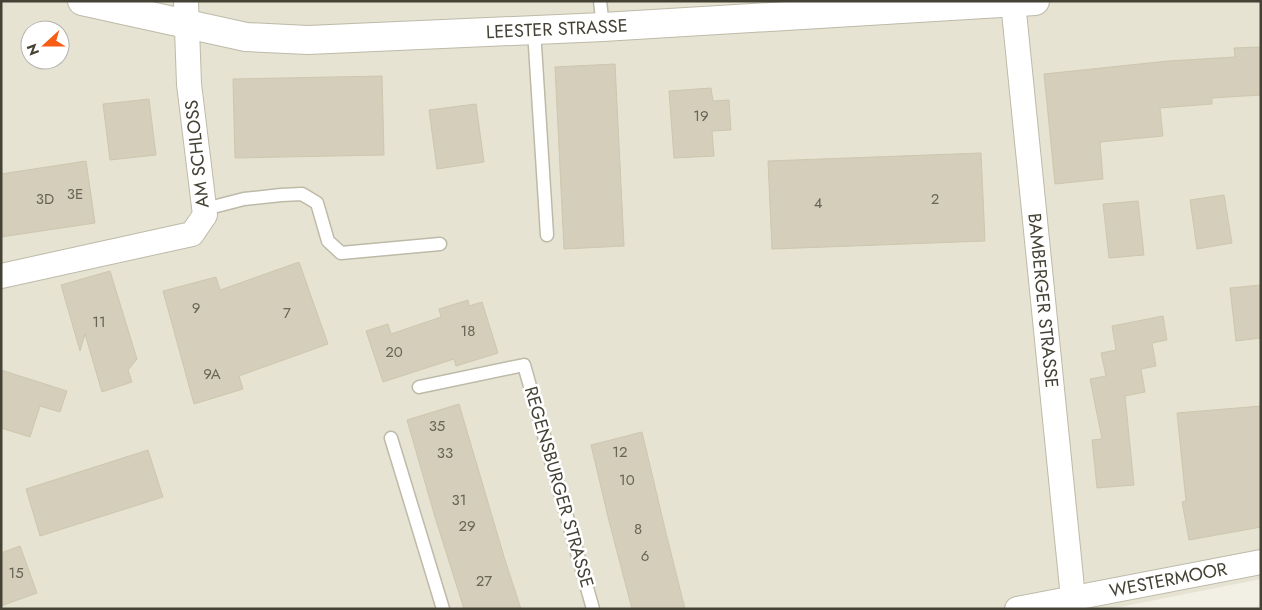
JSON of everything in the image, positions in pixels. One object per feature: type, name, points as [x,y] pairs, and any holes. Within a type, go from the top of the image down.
[{"type":"street","name":"LEESTER STRASSE","points":[[82,1],[187,14],[246,38],[308,40],[534,30],[602,14],[1014,2]]},
{"type":"street","name":"BAMBERGER STRASSE","points":[[1014,2],[1073,598]]},
{"type":"street","name":"AM SCHLOSS","points":[[1,276],[192,234],[206,215],[189,84],[187,14]]},
{"type":"street","name":"WESTERMOOR","points":[[1017,609],[1261,562]]},
{"type":"lane","points":[[534,30],[547,235]]},
{"type":"lane","points":[[205,210],[244,199],[302,194],[317,203],[328,241],[341,253],[440,244]]},
{"type":"lane","name":"REGENSBURGER STRASSE","points":[[419,386],[524,365],[593,609]]},
{"type":"lane","points":[[391,438],[443,609]]},
{"type":"shaded area","points":[[1,1],[1261,1],[1261,579],[1110,609],[1,609]]},
{"type":"building","points":[[1261,47],[1261,95],[1212,98],[1212,104],[1160,108],[1163,136],[1100,142],[1103,179],[1055,184],[1044,74],[1168,61],[1235,57],[1234,48]]},
{"type":"building","points":[[615,64],[624,246],[564,249],[555,67]]},
{"type":"building","points":[[382,76],[384,155],[235,158],[233,79]]},
{"type":"building","points":[[711,88],[713,101],[729,100],[731,130],[712,131],[714,156],[674,158],[669,91]]},
{"type":"building","points":[[149,99],[156,155],[110,160],[103,104]]},
{"type":"building","points":[[476,104],[484,162],[437,169],[429,110]]},
{"type":"building","points":[[981,153],[985,241],[772,249],[768,161]]},
{"type":"building","points":[[86,161],[95,223],[1,237],[1,174]]},
{"type":"building","points":[[1224,195],[1232,243],[1197,249],[1190,200]]},
{"type":"building","points":[[1138,201],[1144,255],[1109,258],[1103,204]]},
{"type":"building","points":[[299,262],[328,344],[239,376],[243,389],[194,404],[163,291],[216,277],[220,290]]},
{"type":"building","points":[[110,271],[137,359],[128,370],[132,382],[102,392],[85,334],[80,351],[61,285]]},
{"type":"building","points":[[1261,285],[1261,338],[1236,341],[1230,288]]},
{"type":"building","points":[[468,300],[469,306],[482,302],[498,353],[456,366],[454,359],[383,382],[366,331],[388,324],[391,334],[441,317],[439,309]]},
{"type":"building","points":[[1163,316],[1167,340],[1152,343],[1156,366],[1141,369],[1145,392],[1125,396],[1134,485],[1097,488],[1092,440],[1102,439],[1090,379],[1106,376],[1101,353],[1116,350],[1112,326]]},
{"type":"building","points":[[1,370],[67,391],[60,412],[40,406],[30,437],[1,428]]},
{"type":"building","points":[[459,404],[521,609],[464,609],[435,517],[407,420]]},
{"type":"building","points":[[1261,406],[1261,527],[1189,540],[1182,502],[1186,501],[1177,413]]},
{"type":"building","points":[[642,432],[685,609],[632,609],[609,521],[591,445]]},
{"type":"building","points":[[148,450],[163,497],[40,536],[26,489]]},
{"type":"building","points":[[20,546],[37,593],[1,606],[1,553]]}]
